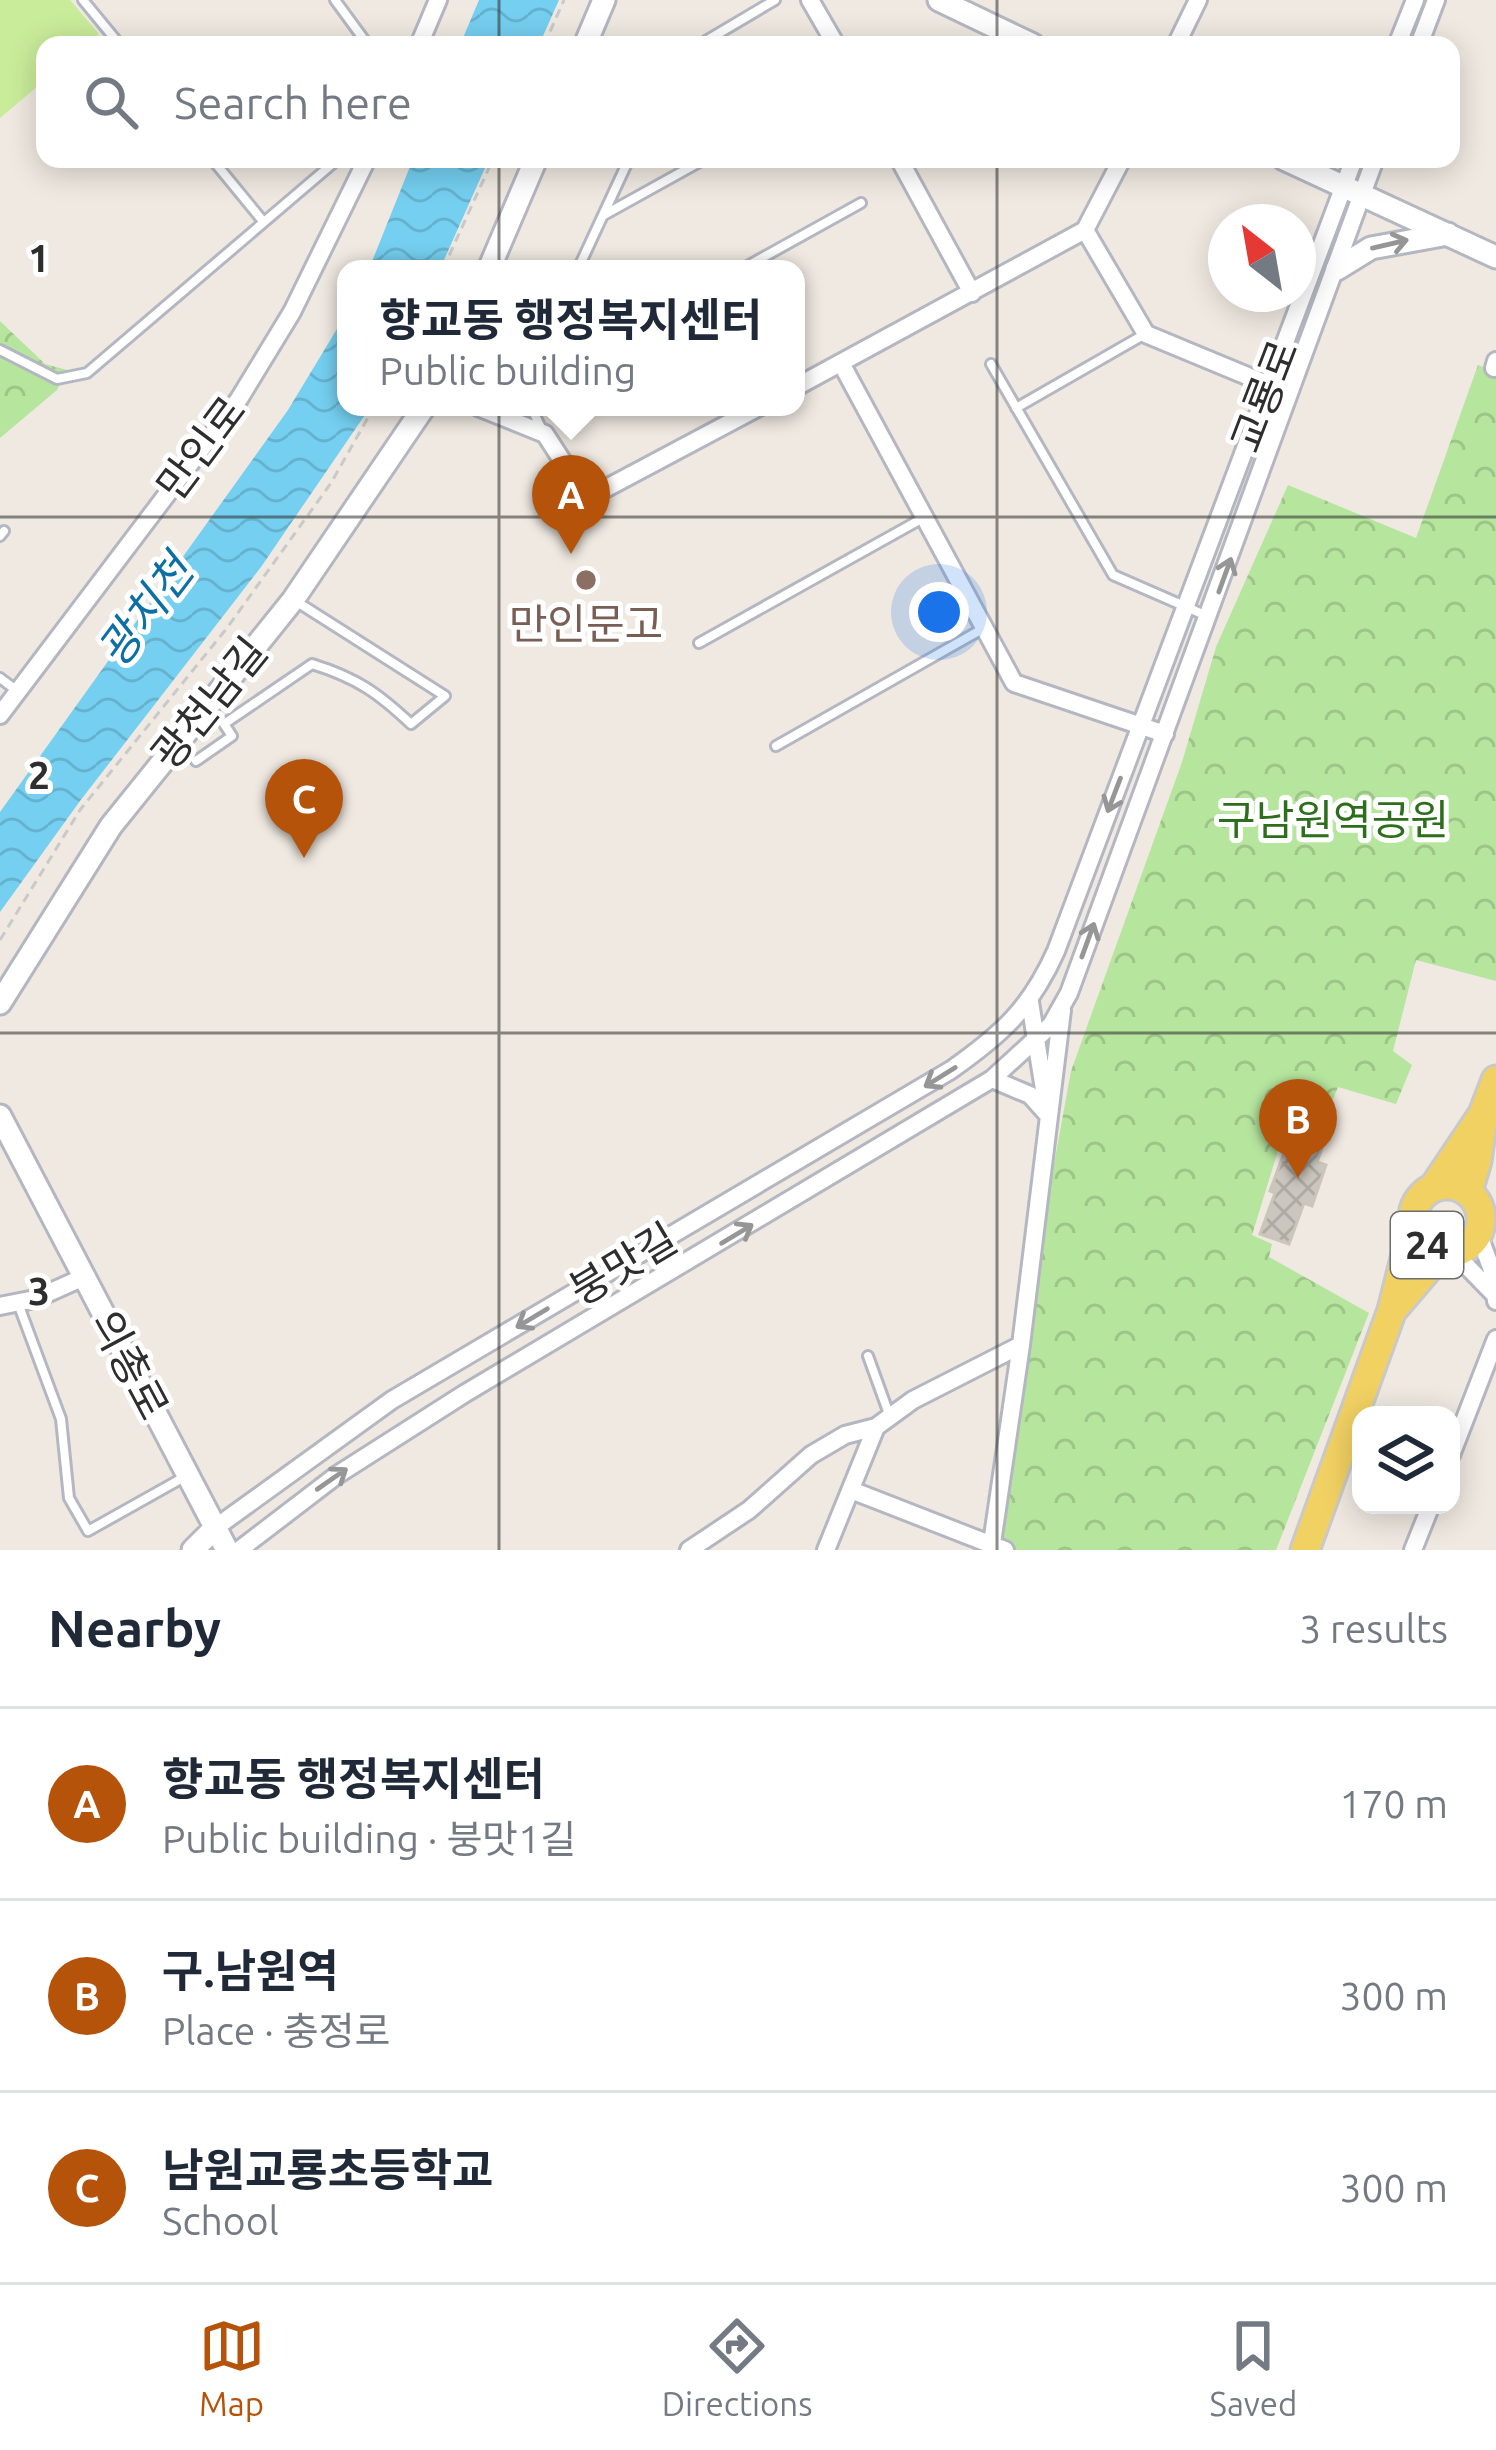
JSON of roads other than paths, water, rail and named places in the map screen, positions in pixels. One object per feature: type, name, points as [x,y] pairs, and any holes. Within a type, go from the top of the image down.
[{"type":"main road","name":"24","points":[[1305,1550],[1392,1310],[1418,1202],[1434,1187],[1483,1114],[1496,1080]]},
{"type":"main road","name":"24","points":[[1468,1191],[1478,1161],[1483,1114]]},
{"type":"main road","name":"24","points":[[1392,1310],[1447,1252],[1472,1242],[1478,1233],[1480,1210],[1468,1191],[1457,1186],[1434,1187]]},
{"type":"main road","name":"24","points":[[1414,1223],[1423,1242],[1447,1252]]},
{"type":"street","points":[[423,36],[438,0]]},
{"type":"street","points":[[589,36],[604,0]]},
{"type":"street","points":[[810,0],[831,36]]},
{"type":"street","points":[[939,0],[1014,36]]},
{"type":"street","points":[[1180,36],[1198,0]]},
{"type":"street","points":[[1400,36],[1414,0]]},
{"type":"street","points":[[1422,36],[1436,0]]},
{"type":"street","name":"만인로","points":[[0,715],[239,399],[292,312],[363,168]]},
{"type":"street","points":[[493,260],[532,168]]},
{"type":"street","points":[[904,168],[973,293]]},
{"type":"street","points":[[805,382],[1085,230],[1117,168]]},
{"type":"street","points":[[1305,168],[1494,253]]},
{"type":"street","points":[[1353,189],[1354,168]]},
{"type":"street","points":[[1353,189],[1368,168]]},
{"type":"street","name":"붕맛길","points":[[996,1548],[1062,1010],[1336,269],[1353,189]]},
{"type":"street","name":"교룡로","points":[[1185,607],[1269,385],[1353,189]]},
{"type":"street","points":[[1085,230],[1146,334],[1269,385]]},
{"type":"street","points":[[1336,269],[1389,242],[1450,234]]},
{"type":"street","points":[[841,363],[1013,683],[1166,734]]},
{"type":"street","name":"광천남길","points":[[0,1003],[111,826],[293,599],[418,416]]},
{"type":"street","points":[[500,416],[545,434],[576,482],[601,491],[742,416]]},
{"type":"street","name":"붕맛길","points":[[215,1528],[392,1400],[951,1070],[993,1040],[1030,1002],[1056,951],[1185,607]]},
{"type":"street","name":"붕맛길","points":[[1030,1002],[1048,1114]]},
{"type":"street","name":"붕맛길","points":[[239,1550],[337,1475],[464,1394],[992,1079],[1062,1010]]},
{"type":"street","points":[[992,1079],[1030,1095],[1048,1114]]},
{"type":"street","name":"의총로","points":[[0,1116],[226,1550]]},
{"type":"street","points":[[1478,1233],[1492,1270],[1494,1297]]},
{"type":"street","points":[[1447,1252],[1494,1297]]},
{"type":"street","points":[[9,1305],[84,1276]]},
{"type":"street","points":[[1460,1431],[1496,1339]]},
{"type":"street","points":[[689,1550],[749,1510],[811,1455],[1022,1345]]},
{"type":"street","points":[[826,1550],[883,1421]]},
{"type":"street","points":[[851,1490],[996,1548]]},
{"type":"street","points":[[1413,1550],[1427,1514]]},
{"type":"street","points":[[193,1550],[215,1528]]},
{"type":"lane","points":[[83,0],[112,36]]},
{"type":"lane","points":[[335,0],[361,36]]},
{"type":"lane","points":[[714,36],[775,0]]},
{"type":"lane","points":[[219,168],[262,220]]},
{"type":"lane","points":[[0,350],[57,379],[87,373],[327,168]]},
{"type":"lane","points":[[582,260],[625,168]]},
{"type":"lane","points":[[603,215],[689,168]]},
{"type":"lane","points":[[758,260],[861,202]]},
{"type":"lane","points":[[1016,408],[1146,334]]},
{"type":"lane","points":[[992,364],[1113,575],[1210,617]]},
{"type":"lane","points":[[536,416],[545,434]]},
{"type":"lane","points":[[699,643],[924,517]]},
{"type":"lane","points":[[196,760],[232,736],[224,724],[313,664],[375,690],[412,724],[445,696],[293,599]]},
{"type":"lane","points":[[776,746],[985,627]]},
{"type":"lane","points":[[0,678],[17,691]]},
{"type":"lane","points":[[9,1305],[62,1419],[69,1498],[88,1531],[188,1476]]},
{"type":"lane","points":[[868,1356],[883,1421]]},
{"type":"water","points":[[479,0],[559,0],[543,36],[464,36]]},
{"type":"water","points":[[409,168],[485,168],[444,260],[373,260]]},
{"type":"water","name":"광치천","points":[[337,329],[337,416],[364,416],[261,567],[0,912],[0,812],[288,410]]},
{"type":"place","name":"향교동 행정복지센터","points":[[571,554]]},
{"type":"place","name":"만인문고","points":[[586,580]]},
{"type":"place","name":"남원교룡초등학교","points":[[304,858]]},
{"type":"place","name":"구.남원역","points":[[1298,1178]]},
{"type":"park label","name":"구남원역공원","points":[[1333,820]]}]
